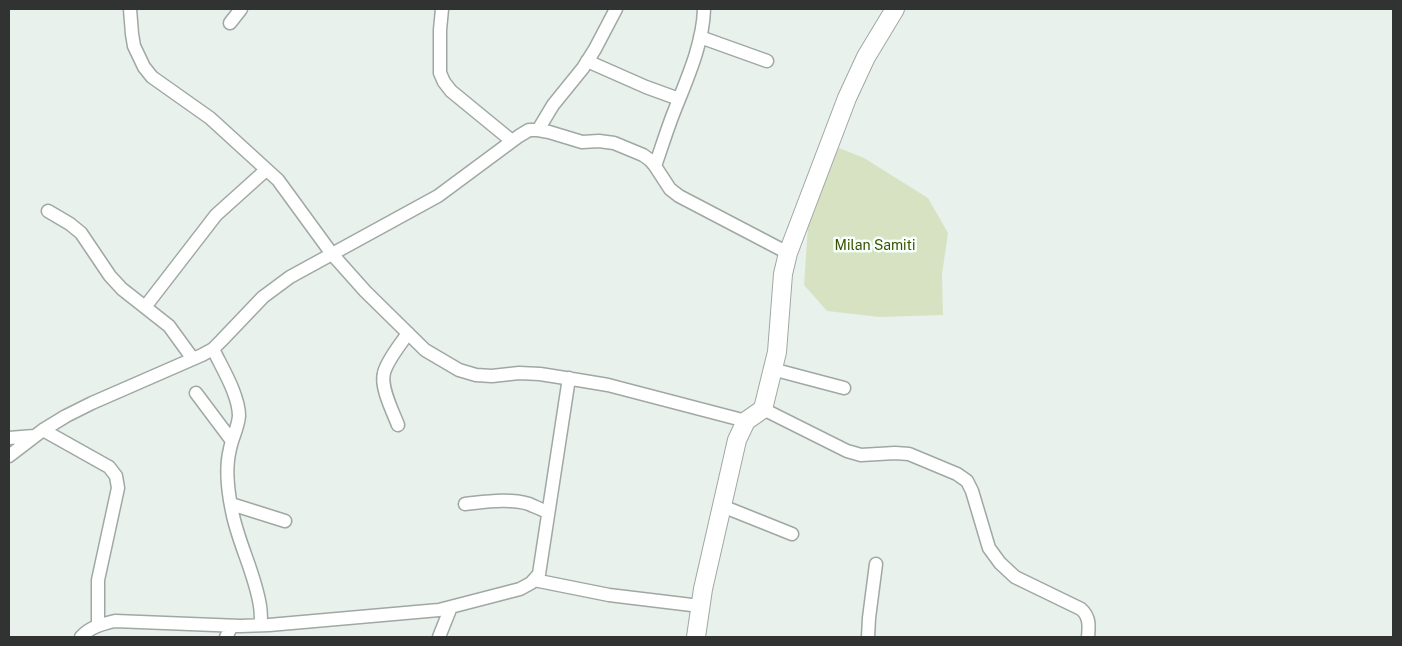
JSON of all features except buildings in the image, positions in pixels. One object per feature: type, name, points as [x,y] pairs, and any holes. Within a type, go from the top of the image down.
[{"type":"street","points":[[130,9],[134,46],[144,68],[152,77],[210,118],[278,180],[332,254],[364,291],[425,350],[459,370],[476,375],[492,376],[519,373],[569,378],[608,385],[746,421]]},
{"type":"street","points":[[230,23],[241,9]]},
{"type":"street","points":[[442,9],[440,73],[444,82],[512,141]]},
{"type":"street","points":[[538,130],[553,105],[587,61],[616,9]]},
{"type":"street","points":[[655,166],[700,37],[704,20],[704,9]]},
{"type":"street","points":[[696,637],[700,606],[736,440],[746,421],[763,408],[777,352],[784,274],[788,253],[847,98],[866,57],[895,9]]},
{"type":"street","points":[[700,37],[767,61]]},
{"type":"street","points":[[587,61],[646,87],[679,98]]},
{"type":"street","points":[[9,456],[38,433],[92,403],[193,359],[212,348],[263,297],[290,277],[438,196],[529,130],[549,132],[582,142],[614,143],[643,155],[650,160],[670,188],[679,196],[788,253]]},
{"type":"street","points":[[145,307],[216,215],[266,170]]},
{"type":"street","points":[[48,211],[81,233],[110,276],[169,326],[193,359]]},
{"type":"street","points":[[398,426],[383,384],[384,373],[388,363],[408,333]]},
{"type":"street","points":[[212,348],[231,387],[239,415],[229,451],[228,473],[231,504],[236,528],[256,589],[261,625]]},
{"type":"street","points":[[772,370],[844,388]]},
{"type":"street","points":[[81,637],[98,625],[115,621],[229,632],[261,625],[439,610],[520,589],[531,583],[539,574],[569,378]]},
{"type":"street","points":[[196,393],[232,441]]},
{"type":"street","points":[[763,408],[847,451],[861,455],[909,454],[957,474],[967,481],[972,491],[989,548],[1000,563],[1015,577],[1081,609],[1086,614],[1089,622],[1088,637]]},
{"type":"street","points":[[9,438],[38,433],[109,467],[116,476],[118,488],[98,580],[98,625]]},
{"type":"street","points":[[465,504],[513,502],[528,504],[548,512]]},
{"type":"street","points":[[231,504],[284,521]]},
{"type":"street","points":[[722,506],[792,534]]},
{"type":"street","points":[[868,637],[876,564]]},
{"type":"street","points":[[534,580],[609,595],[700,606]]},
{"type":"street","points":[[439,637],[451,607]]},
{"type":"green space","name":"Milan Samiti","points":[[839,148],[864,158],[928,198],[948,233],[942,274],[943,315],[880,317],[827,311],[804,285],[810,196]]}]
